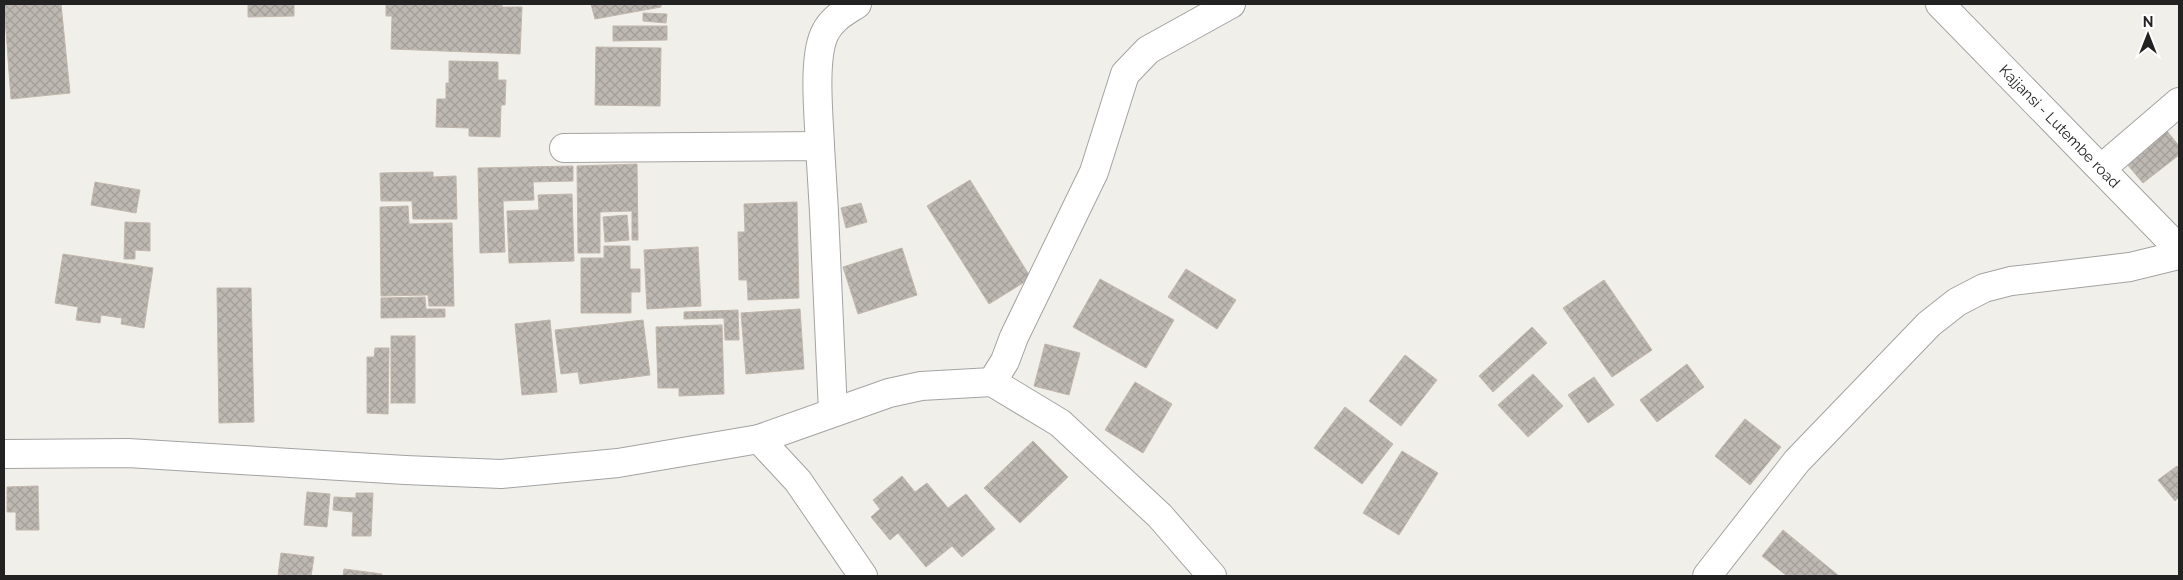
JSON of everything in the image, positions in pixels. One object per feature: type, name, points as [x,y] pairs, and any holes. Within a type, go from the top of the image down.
[{"type":"street","points":[[833,412],[818,72],[821,42],[826,32],[836,18],[857,4]]},
{"type":"street","points":[[992,382],[1005,361],[1014,337],[1094,172],[1125,74],[1148,50],[1231,4]]},
{"type":"street","name":"Kajjansi - Lutembe road","points":[[1940,4],[2179,249]]},
{"type":"street","points":[[2102,168],[2179,102]]},
{"type":"street","points":[[564,148],[820,146]]},
{"type":"street","points":[[1707,576],[1798,461],[1929,324],[1958,302],[1984,288],[2011,281],[2130,267],[2179,255]]},
{"type":"street","points":[[4,454],[128,453],[501,474],[618,463],[759,438],[889,393],[921,386],[992,382],[1060,423],[1160,516],[1212,576]]},
{"type":"street","points":[[759,438],[798,481],[863,576]]},
{"type":"building","points":[[4,4],[61,4],[70,93],[11,99]]},
{"type":"building","points":[[248,4],[294,4],[294,16],[248,17]]},
{"type":"building","points":[[386,4],[502,4],[502,7],[522,7],[520,54],[391,49],[392,16],[386,16]]},
{"type":"building","points":[[591,4],[661,4],[661,7],[595,19]]},
{"type":"building","points":[[643,13],[667,14],[666,23],[643,21]]},
{"type":"building","points":[[613,26],[667,26],[667,40],[613,41]]},
{"type":"building","points":[[596,47],[661,48],[660,106],[595,105]]},
{"type":"building","points":[[449,61],[498,62],[498,80],[506,80],[505,105],[501,105],[500,137],[469,136],[469,128],[436,127],[437,99],[446,99],[446,83],[449,83]]},
{"type":"building","points":[[2167,131],[2179,146],[2179,155],[2143,183],[2126,163]]},
{"type":"building","points":[[637,164],[638,240],[632,240],[632,211],[600,212],[600,253],[578,253],[577,166]]},
{"type":"building","points":[[573,166],[573,181],[533,182],[534,200],[503,201],[505,252],[480,253],[478,168]]},
{"type":"building","points":[[433,172],[433,177],[456,176],[457,219],[413,219],[412,201],[381,201],[380,173]]},
{"type":"building","points":[[970,180],[1031,278],[989,304],[927,206]]},
{"type":"building","points":[[95,182],[140,190],[136,213],[91,205]]},
{"type":"building","points":[[572,194],[574,261],[509,263],[507,211],[539,210],[538,195]]},
{"type":"building","points":[[797,202],[799,298],[748,300],[747,280],[739,280],[738,232],[745,232],[744,204]]},
{"type":"building","points":[[861,203],[867,222],[846,228],[841,208]]},
{"type":"building","points":[[408,206],[409,224],[452,223],[454,306],[429,306],[428,295],[381,296],[380,207]]},
{"type":"building","points":[[627,215],[629,240],[605,242],[603,217]]},
{"type":"building","points":[[125,222],[150,223],[150,251],[135,250],[135,259],[124,259]]},
{"type":"building","points":[[604,246],[630,246],[630,269],[640,269],[640,292],[631,292],[631,313],[581,313],[581,258],[604,258]]},
{"type":"building","points":[[698,247],[701,306],[647,309],[644,250]]},
{"type":"building","points":[[902,248],[917,295],[858,314],[843,267]]},
{"type":"building","points":[[63,254],[153,268],[144,328],[121,324],[122,318],[101,315],[100,323],[76,320],[78,307],[55,303]]},
{"type":"building","points":[[1186,269],[1236,300],[1217,329],[1168,297]]},
{"type":"building","points":[[1100,279],[1174,320],[1146,368],[1073,327]]},
{"type":"building","points":[[1604,280],[1652,350],[1612,377],[1563,308]]},
{"type":"building","points":[[217,288],[251,288],[254,422],[219,423]]},
{"type":"building","points":[[425,297],[426,309],[445,309],[445,317],[381,318],[381,298]]},
{"type":"building","points":[[800,309],[804,369],[746,374],[741,313]]},
{"type":"building","points":[[738,310],[739,340],[725,340],[724,318],[684,319],[684,312]]},
{"type":"building","points":[[550,320],[557,392],[522,395],[515,324]]},
{"type":"building","points":[[643,320],[650,375],[580,384],[578,372],[561,374],[555,330]]},
{"type":"building","points":[[722,325],[724,394],[679,396],[679,388],[658,388],[656,327]]},
{"type":"building","points":[[1532,327],[1547,343],[1493,392],[1479,376]]},
{"type":"building","points":[[391,336],[415,336],[415,403],[391,403]]},
{"type":"building","points":[[1045,344],[1080,353],[1069,395],[1034,386]]},
{"type":"building","points":[[375,348],[389,348],[388,414],[367,413],[367,357],[374,357]]},
{"type":"building","points":[[1405,355],[1437,380],[1401,426],[1369,401]]},
{"type":"building","points":[[1687,364],[1704,387],[1657,422],[1640,400]]},
{"type":"building","points":[[1533,374],[1563,406],[1528,437],[1498,405]]},
{"type":"building","points":[[1594,377],[1614,405],[1588,423],[1568,395]]},
{"type":"building","points":[[1135,382],[1172,404],[1143,453],[1105,430]]},
{"type":"building","points":[[1345,407],[1393,444],[1362,484],[1314,448]]},
{"type":"building","points":[[1745,419],[1781,447],[1750,485],[1715,456]]},
{"type":"building","points":[[1033,441],[1068,477],[1020,523],[984,488]]},
{"type":"building","points":[[1402,451],[1438,473],[1399,535],[1363,513]]},
{"type":"building","points":[[2177,466],[2179,469],[2179,497],[2175,501],[2158,480]]},
{"type":"building","points":[[902,476],[915,492],[927,483],[948,508],[966,494],[995,529],[962,557],[952,546],[926,567],[898,533],[890,540],[871,517],[880,509],[873,500]]},
{"type":"building","points":[[38,486],[39,530],[16,530],[16,512],[7,512],[7,487]]},
{"type":"building","points":[[307,492],[330,494],[327,527],[304,525]]},
{"type":"building","points":[[356,493],[373,493],[371,536],[352,536],[353,512],[333,510],[334,497],[356,498]]},
{"type":"building","points":[[1783,530],[1839,576],[1787,576],[1762,556]]},
{"type":"building","points":[[281,553],[314,557],[311,576],[278,576]]},
{"type":"building","points":[[344,569],[382,574],[382,576],[343,576]]}]
